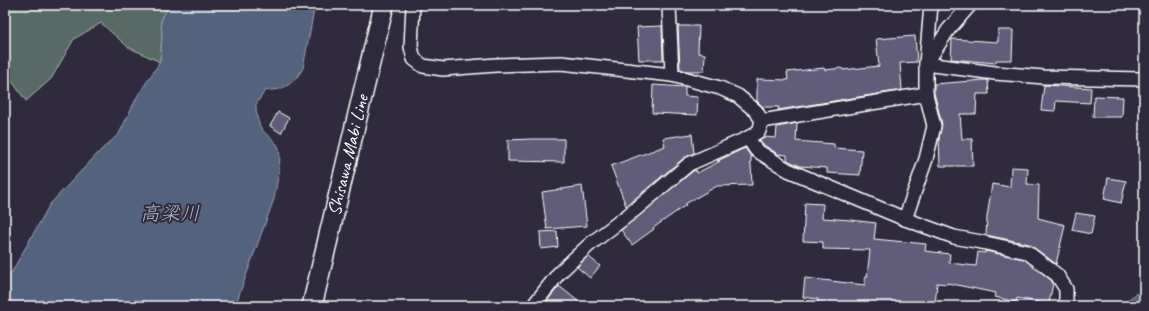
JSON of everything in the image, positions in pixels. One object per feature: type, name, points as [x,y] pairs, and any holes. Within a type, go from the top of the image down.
[{"type":"main road","name":"Shisawa Mabi Line","points":[[312,306],[384,5]]},
{"type":"street","points":[[413,5],[411,47],[414,59],[423,66],[443,69],[496,65],[561,63],[672,75],[720,88],[738,96],[756,111],[762,121]]},
{"type":"street","points":[[669,5],[672,75]]},
{"type":"street","points":[[906,219],[926,159],[934,126],[926,94],[926,64],[931,5]]},
{"type":"street","points":[[926,64],[948,30],[970,5]]},
{"type":"street","points":[[926,64],[995,73],[1043,77],[1144,79]]},
{"type":"street","points":[[762,121],[926,94]]},
{"type":"street","points":[[533,306],[559,273],[589,244],[636,209],[689,164],[748,138],[758,131],[762,121]]},
{"type":"street","points":[[748,138],[756,150],[788,170],[906,219],[954,237],[1027,252],[1057,274],[1066,289],[1066,306]]},
{"type":"street","points":[[319,278],[322,306]]},
{"type":"green space","points":[[5,5],[168,5],[161,21],[162,37],[160,62],[128,47],[101,23],[74,39],[51,79],[26,101],[9,77],[5,83]]},
{"type":"water","name":"高梁川","points":[[168,5],[315,5],[303,68],[297,78],[288,85],[280,89],[265,91],[256,104],[261,128],[278,146],[280,157],[274,199],[235,306],[5,306],[5,284],[50,204],[102,149],[119,134],[138,95],[160,62],[162,37],[161,21]]},
{"type":"water","points":[[1144,288],[1144,306],[1119,306]]},
{"type":"building","points":[[662,26],[663,60],[639,60],[637,27]]},
{"type":"building","points":[[678,26],[699,26],[698,53],[705,54],[704,71],[686,71],[680,69]]},
{"type":"building","points":[[998,30],[1013,30],[1012,60],[996,60],[996,63],[951,59],[952,39],[998,42]]},
{"type":"building","points":[[915,36],[917,62],[900,63],[902,90],[778,110],[779,107],[763,107],[757,101],[757,79],[788,80],[787,72],[824,68],[825,70],[842,68],[843,70],[879,66],[876,39]]},
{"type":"building","points":[[988,80],[989,94],[977,94],[976,114],[960,114],[962,139],[972,139],[973,166],[940,166],[939,138],[942,124],[934,93],[934,84]]},
{"type":"building","points":[[653,85],[685,87],[685,96],[698,97],[697,115],[652,113]]},
{"type":"building","points":[[1044,85],[1091,88],[1090,103],[1056,101],[1055,111],[1041,110]]},
{"type":"building","points":[[1094,96],[1123,97],[1122,117],[1093,117]]},
{"type":"building","points":[[278,112],[289,118],[281,133],[270,126]]},
{"type":"building","points":[[797,123],[796,141],[834,144],[834,148],[862,150],[860,175],[827,173],[827,168],[800,166],[787,160],[787,155],[778,154],[762,144],[759,140],[764,137],[776,138],[777,127]]},
{"type":"building","points":[[692,134],[694,153],[684,158],[626,206],[611,166],[665,146],[663,138]]},
{"type":"building","points":[[564,139],[564,162],[508,161],[508,140]]},
{"type":"building","points":[[745,148],[751,156],[750,163],[752,185],[717,186],[685,204],[686,205],[632,245],[621,230],[693,171],[696,170],[697,173],[720,161],[717,161]]},
{"type":"building","points":[[1011,167],[1028,168],[1027,184],[1039,185],[1038,218],[1065,225],[1056,264],[1029,244],[986,235],[992,184],[1010,187]]},
{"type":"building","points":[[1108,178],[1126,181],[1121,203],[1104,199]]},
{"type":"building","points":[[582,186],[587,226],[547,229],[542,192]]},
{"type":"building","points":[[805,203],[823,204],[822,218],[876,223],[874,239],[926,244],[925,251],[950,254],[949,263],[976,266],[978,252],[985,253],[985,251],[1024,259],[1053,283],[1049,304],[1017,298],[1016,302],[995,297],[996,293],[947,283],[937,283],[935,306],[818,306],[818,299],[803,297],[805,278],[865,285],[870,250],[823,249],[823,242],[803,241]]},
{"type":"building","points":[[1076,213],[1095,216],[1091,234],[1072,230]]},
{"type":"building","points":[[557,231],[558,247],[541,249],[540,232]]},
{"type":"building","points":[[588,256],[600,266],[590,278],[577,267]]},
{"type":"building","points":[[559,286],[584,306],[553,306],[547,301]]}]
